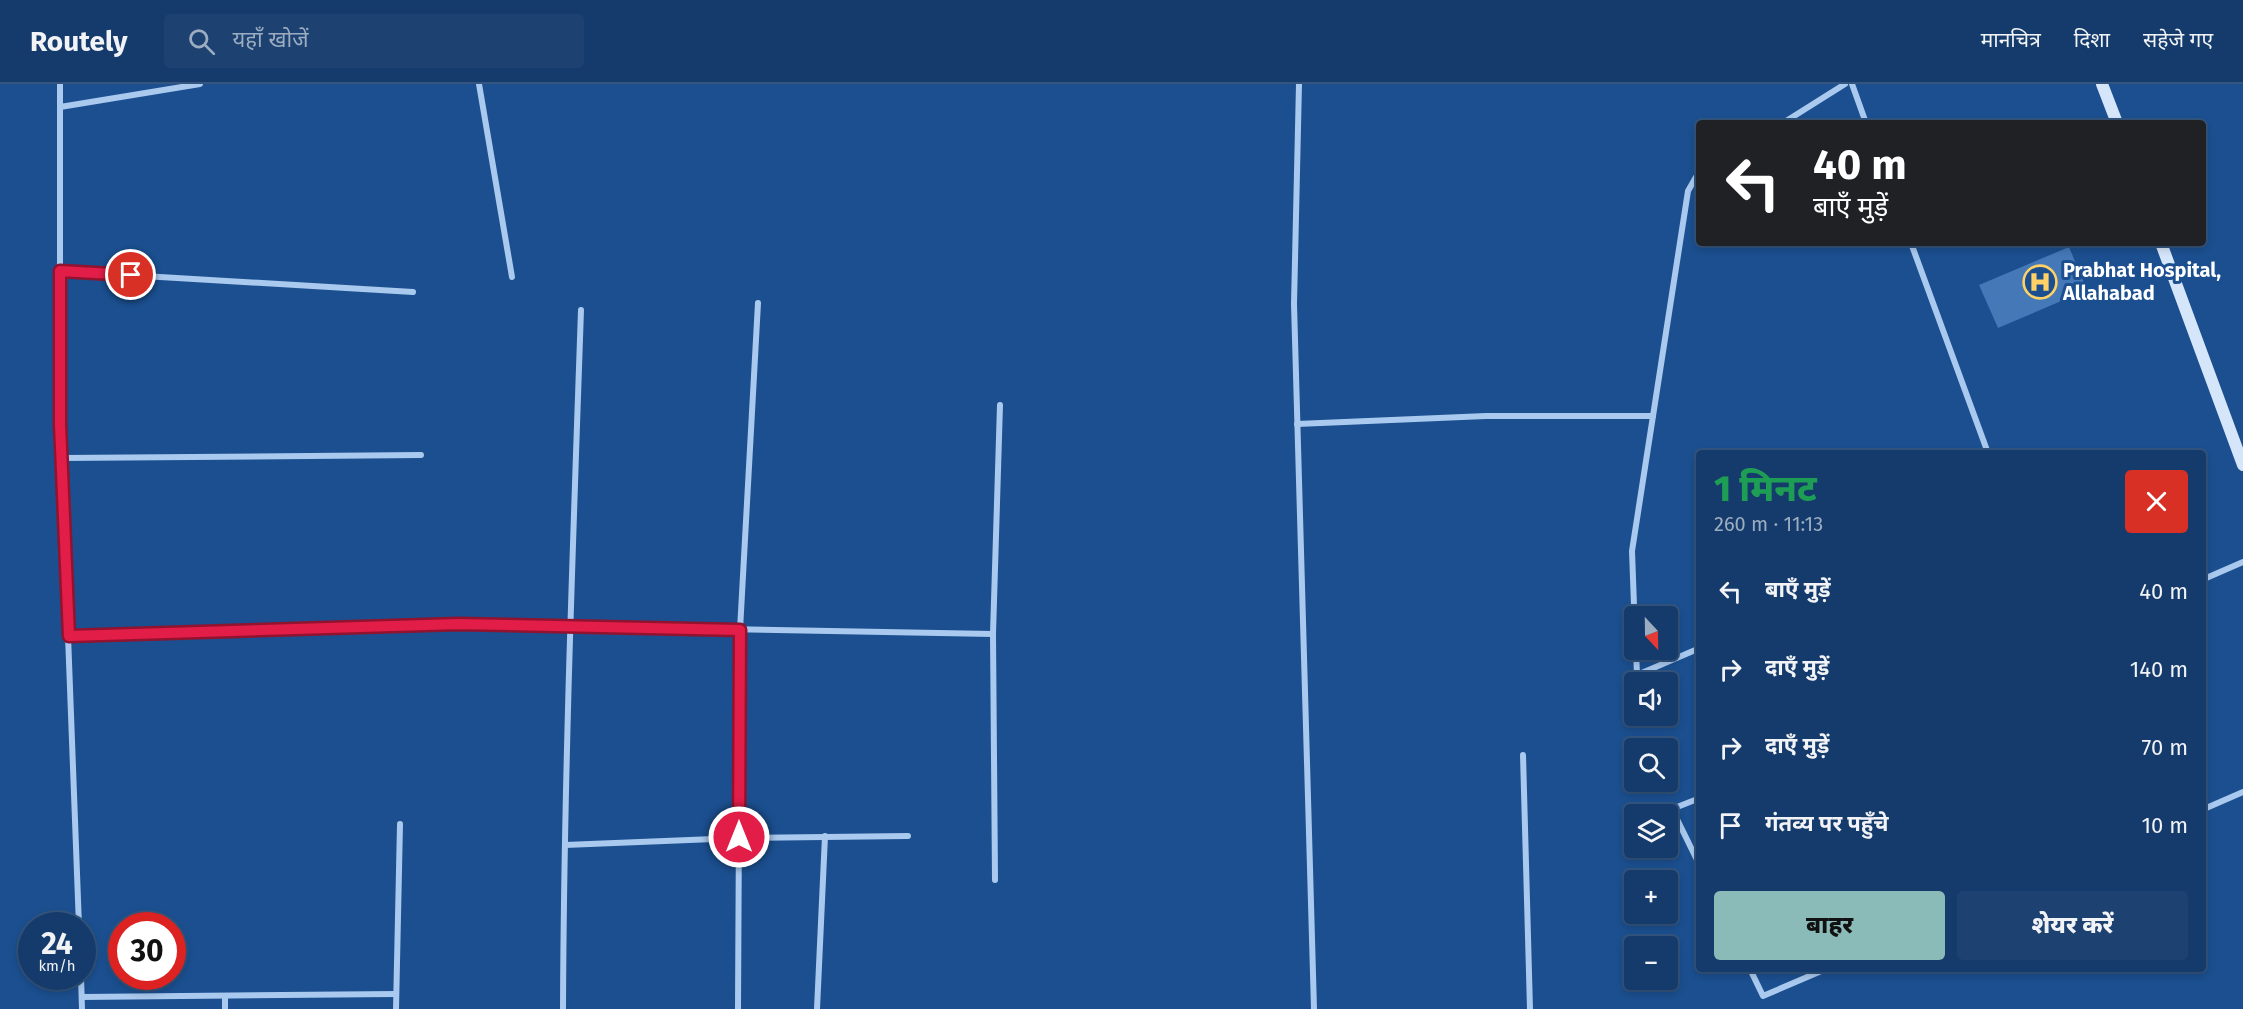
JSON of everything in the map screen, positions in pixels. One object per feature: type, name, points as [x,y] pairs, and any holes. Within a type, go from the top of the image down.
[{"type":"main road","points":[[2102,84],[2116,120]]},
{"type":"main road","points":[[2162,246],[2243,465]]},
{"type":"street","points":[[60,84],[62,458],[79,912]]},
{"type":"street","points":[[60,107],[200,84]]},
{"type":"street","points":[[479,84],[512,277]]},
{"type":"street","points":[[1299,84],[1294,304],[1314,1009]]},
{"type":"street","points":[[1788,120],[1845,84]]},
{"type":"street","points":[[1852,84],[1865,120]]},
{"type":"street","points":[[1634,606],[1632,551],[1688,191],[1696,177]]},
{"type":"street","points":[[1912,246],[1987,450]]},
{"type":"street","points":[[60,271],[413,292]]},
{"type":"street","points":[[738,1009],[740,630],[758,303]]},
{"type":"street","points":[[563,1009],[570,627],[581,310]]},
{"type":"street","points":[[995,880],[993,634],[1000,405]]},
{"type":"street","points":[[1297,424],[1486,416],[1653,416]]},
{"type":"street","points":[[62,458],[421,455]]},
{"type":"street","points":[[2206,578],[2243,562]]},
{"type":"street","points":[[69,636],[458,624],[993,634]]},
{"type":"street","points":[[1678,657],[1696,650]]},
{"type":"street","points":[[1636,660],[1637,675],[1672,660]]},
{"type":"street","points":[[1523,756],[1530,1009]]},
{"type":"street","points":[[2206,807],[2243,792]]},
{"type":"street","points":[[1696,800],[1672,809],[1696,858]]},
{"type":"street","points":[[396,1009],[400,824]]},
{"type":"street","points":[[817,1009],[825,836]]},
{"type":"street","points":[[565,845],[739,837],[908,836]]},
{"type":"street","points":[[1751,972],[1763,996],[1819,972]]},
{"type":"street","points":[[81,990],[82,1009]]},
{"type":"street","points":[[81,997],[396,994]]},
{"type":"street","points":[[225,996],[225,1009]]},
{"type":"building","points":[[2069,247],[2087,290],[1998,328],[1979,285]]},
{"type":"place","name":"Prabhat Hospital, Allahabad","points":[[2040,282]]},
{"type":"route","points":[[131,275],[60,271],[60,424],[69,636],[458,624],[740,630],[739,837]]}]
